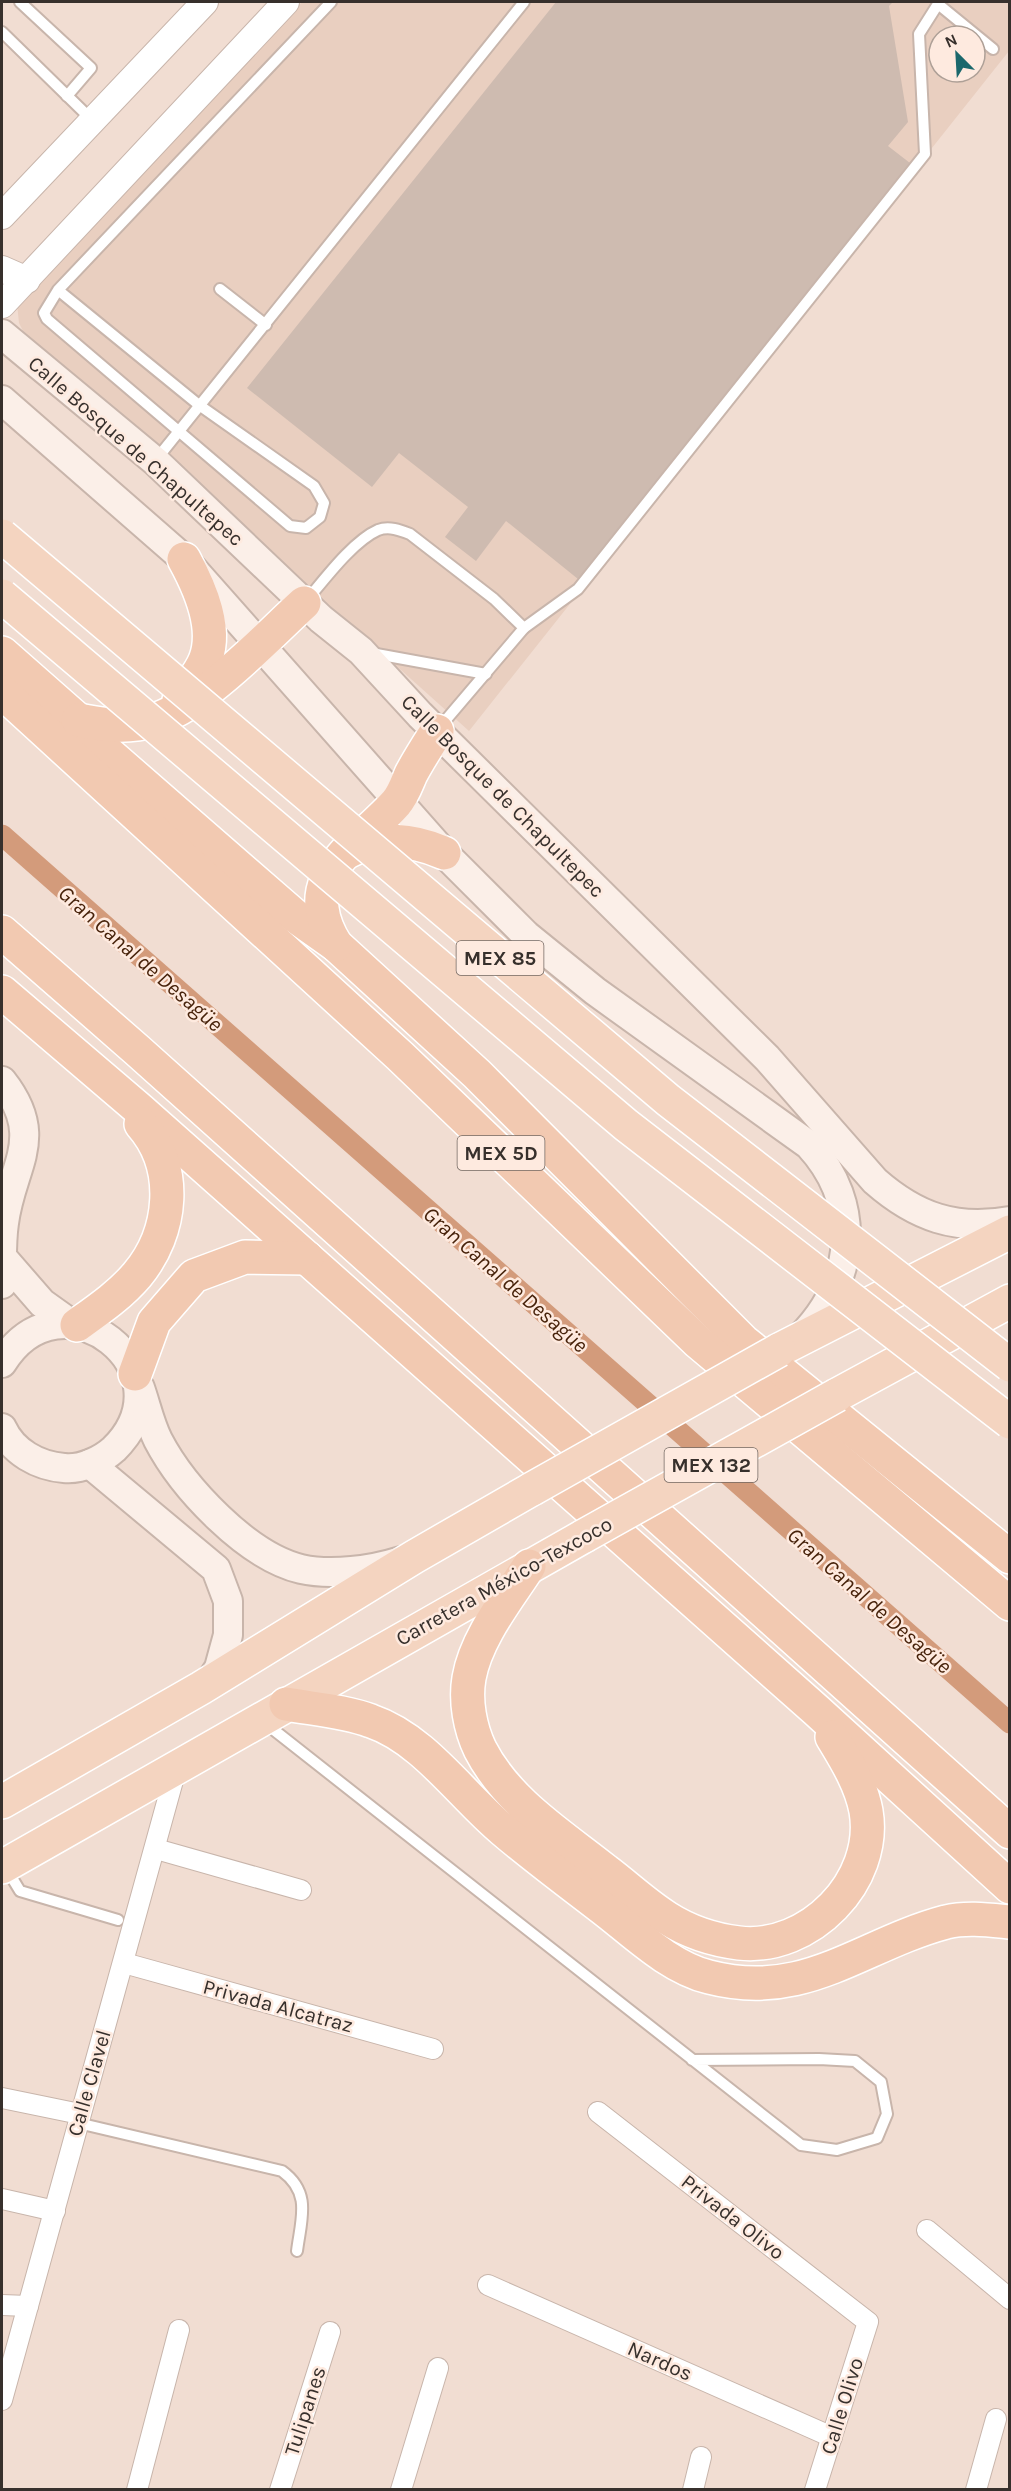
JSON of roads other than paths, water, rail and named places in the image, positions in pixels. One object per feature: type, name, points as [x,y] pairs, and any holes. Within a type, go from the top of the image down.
[{"type":"highway","name":"MEX 85","points":[[2,536],[668,1100],[1010,1365]]},
{"type":"highway","points":[[169,715],[204,665],[209,646],[200,589],[184,559]]},
{"type":"highway","name":"MEX 85","points":[[2,596],[626,1125],[1010,1422]]},
{"type":"highway","points":[[78,720],[106,726],[138,724],[169,715],[218,681],[304,603]]},
{"type":"highway","points":[[2,653],[78,720],[109,754],[153,793],[295,916],[336,945],[477,1074],[743,1341],[1010,1557]]},
{"type":"highway","name":"MEX 5D","points":[[2,692],[400,1056],[698,1342],[1010,1604]]},
{"type":"highway","points":[[336,945],[325,925],[322,902],[327,877],[340,856],[398,801],[437,731]]},
{"type":"highway","points":[[340,856],[366,845],[393,841],[411,842],[444,853]]},
{"type":"highway","points":[[2,932],[137,1050],[1010,1832]]},
{"type":"highway","points":[[2,992],[90,1070],[139,1109],[307,1258],[816,1710],[1010,1887]]},
{"type":"highway","points":[[73,1324],[113,1299],[147,1261],[163,1226],[168,1194],[165,1168],[156,1143],[90,1070]]},
{"type":"highway","name":"MEX 132","points":[[414,1557],[789,1345],[1010,1232]]},
{"type":"highway","points":[[136,1377],[154,1322],[194,1276],[245,1257],[307,1258]]},
{"type":"highway","name":"Carretera México-Texcoco","points":[[3,1866],[529,1566],[1010,1301]]},
{"type":"highway","points":[[2,1800],[210,1682],[414,1557]]},
{"type":"highway","points":[[529,1566],[482,1642],[469,1677],[469,1713],[480,1748],[501,1782],[528,1810],[667,1918],[702,1936],[741,1944],[786,1937],[812,1926],[839,1902],[857,1873],[865,1846],[866,1812],[853,1773],[816,1710]]},
{"type":"highway","points":[[273,1711],[372,1721],[405,1740],[503,1830],[642,1940],[674,1961],[706,1977],[736,1983],[775,1984],[812,1976],[908,1935],[948,1922],[980,1918],[1010,1922]]},
{"type":"main road","name":"Calle Bosque de Chapultepec","points":[[2,334],[155,461],[304,603],[360,651],[437,731],[766,1058],[888,1193],[924,1216],[991,1224],[1010,1221]]},
{"type":"main road","points":[[2,400],[184,559],[444,853],[526,935],[595,991],[809,1145],[830,1172],[843,1203],[846,1219],[845,1252],[836,1286],[820,1315],[789,1345]]},
{"type":"main road","points":[[2,1082],[20,1114],[25,1136],[22,1162],[10,1195],[4,1223],[2,1284]]},
{"type":"main road","points":[[2,1257],[42,1303],[73,1324]]},
{"type":"main road","points":[[2,1363],[10,1348],[26,1335],[48,1325],[73,1324],[96,1330],[113,1340],[128,1358],[158,1439],[187,1483],[223,1521],[266,1553],[290,1566],[315,1571],[373,1567],[414,1557]]},
{"type":"main road","points":[[932,1342],[1010,1347]]},
{"type":"main road","points":[[2,1428],[5,1437],[22,1454],[43,1465],[67,1469],[90,1464],[108,1454],[127,1433],[134,1421],[138,1400],[136,1377]]},
{"type":"main road","points":[[90,1464],[216,1569],[228,1601],[229,1618],[224,1652],[210,1682]]},
{"type":"street","points":[[2,216],[205,2]]},
{"type":"street","points":[[2,305],[286,2]]},
{"type":"street","points":[[2,269],[27,280]]},
{"type":"street","name":"Calle Clavel","points":[[2,2400],[6,2370],[28,2307],[177,1766]]},
{"type":"street","points":[[156,1849],[301,1890]]},
{"type":"street","name":"Privada Alcatraz","points":[[124,1963],[433,2049]]},
{"type":"street","points":[[2,2098],[79,2118]]},
{"type":"street","name":"Privada Olivo","points":[[598,2112],[868,2322]]},
{"type":"street","points":[[2,2199],[54,2211]]},
{"type":"street","points":[[927,2230],[1010,2299]]},
{"type":"street","name":"Nardos","points":[[488,2285],[832,2437]]},
{"type":"street","points":[[2,2305],[28,2307]]},
{"type":"street","name":"Calle Olivo","points":[[815,2490],[868,2322]]},
{"type":"street","points":[[137,2490],[179,2330]]},
{"type":"street","name":"Tulipanes","points":[[280,2490],[330,2332]]},
{"type":"street","points":[[401,2490],[438,2368]]},
{"type":"street","points":[[976,2490],[996,2418]]},
{"type":"street","points":[[693,2490],[701,2457]]},
{"type":"lane","points":[[20,2],[91,68],[67,96]]},
{"type":"lane","points":[[58,290],[199,405],[314,486],[324,503],[320,517],[306,528],[290,526],[47,319],[45,309],[58,290],[331,2]]},
{"type":"lane","points":[[155,461],[266,325],[519,3]]},
{"type":"lane","points":[[437,731],[524,628],[578,589],[924,154],[919,34],[938,4],[993,49]]},
{"type":"lane","points":[[2,32],[92,120]]},
{"type":"lane","points":[[220,289],[266,325]]},
{"type":"lane","points":[[304,603],[343,558],[378,530],[394,528],[410,534],[494,599],[524,628]]},
{"type":"lane","points":[[360,651],[486,674]]},
{"type":"lane","points":[[273,1711],[692,2060],[801,2145],[837,2150],[877,2138],[887,2114],[881,2082],[855,2061],[692,2060]]},
{"type":"lane","points":[[3,1866],[20,1891],[118,1920]]},
{"type":"lane","points":[[79,2118],[282,2171],[296,2181],[304,2202],[297,2252]]},
{"type":"waterway","name":"Gran Canal de Desagüe","points":[[2,835],[1010,1723]]}]
